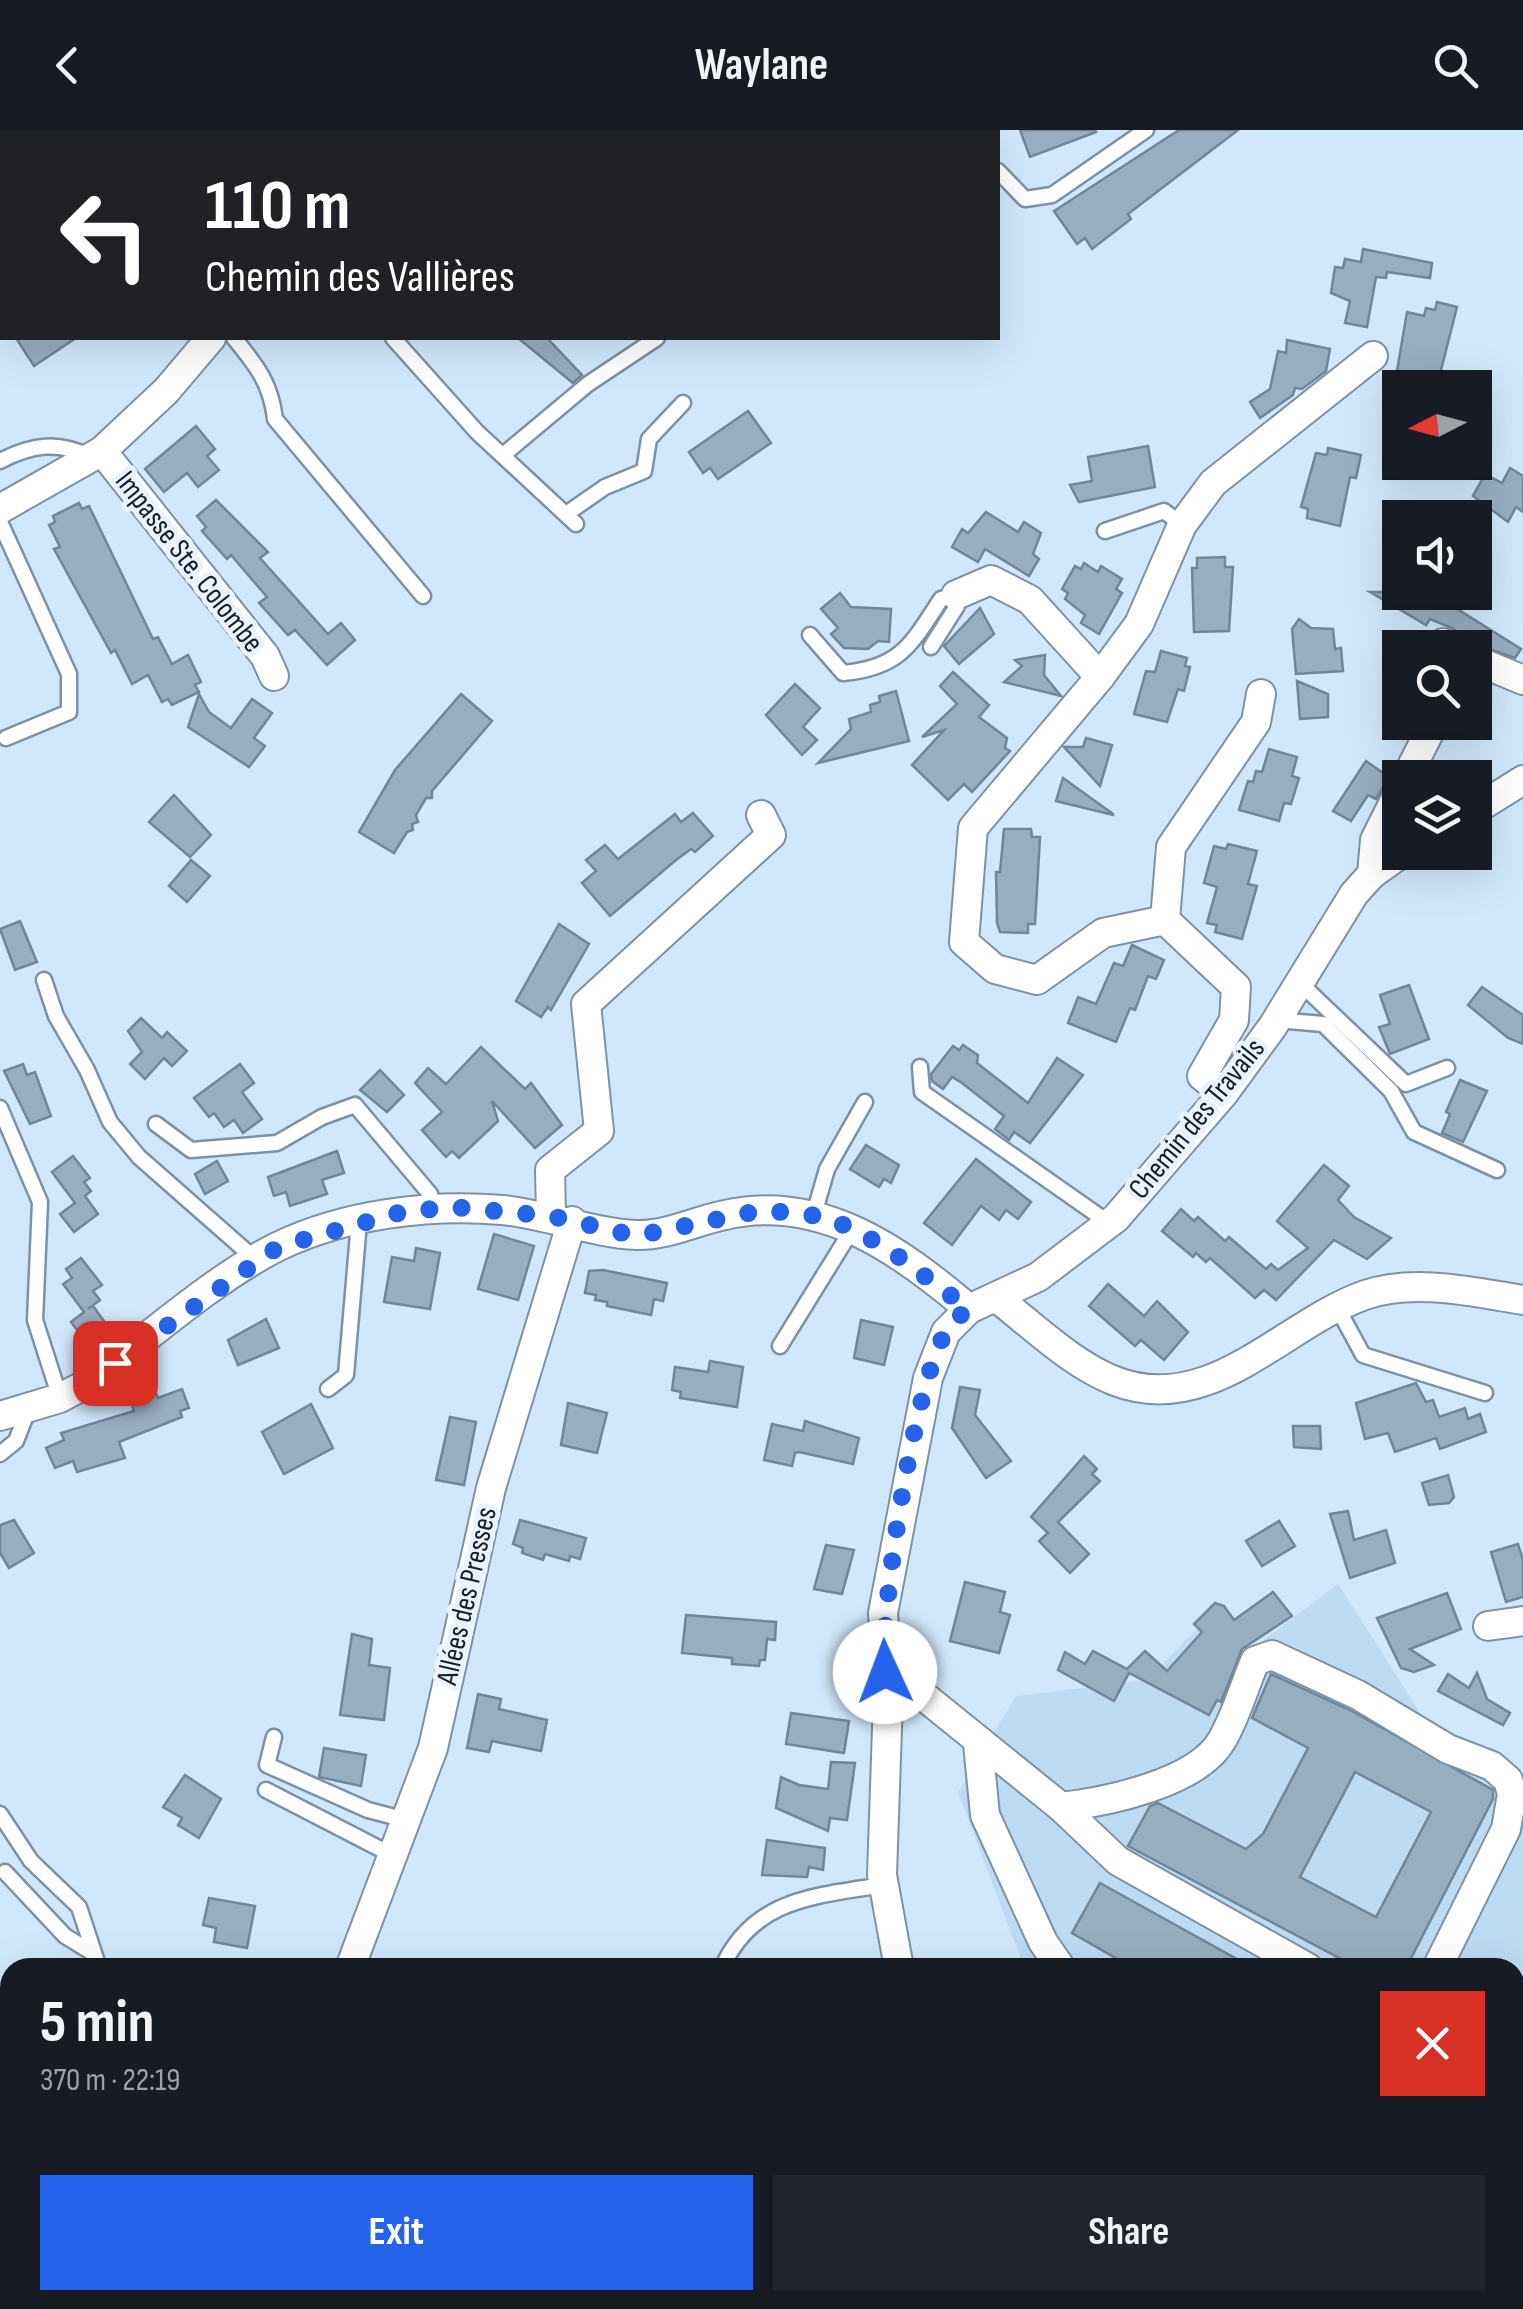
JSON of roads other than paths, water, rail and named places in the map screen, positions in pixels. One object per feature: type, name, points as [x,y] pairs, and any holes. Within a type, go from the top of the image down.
[{"type":"street","points":[[0,509],[97,454],[166,391],[209,340]]},
{"type":"street","points":[[1165,920],[1103,933],[1038,980],[994,969],[964,942],[974,828],[1100,677],[1138,624],[1182,525],[1214,483],[1373,356]]},
{"type":"street","name":"Impasse Ste. Colombe","points":[[97,454],[265,656],[274,676]]},
{"type":"street","points":[[956,595],[991,580],[1030,600],[1100,677]]},
{"type":"street","points":[[1492,667],[1523,680]]},
{"type":"street","points":[[1165,920],[1171,848],[1256,722],[1260,694]]},
{"type":"street","points":[[1492,799],[1523,780]]},
{"type":"street","name":"Allées des Presses","points":[[354,1958],[433,1748],[492,1488],[562,1218],[550,1170],[599,1130],[586,1004],[771,835],[761,816]]},
{"type":"street","name":"Chemin des Travails","points":[[1372,874],[1374,840],[1382,825]]},
{"type":"street","name":"Chemin des Travails","points":[[969,1309],[1038,1277],[1109,1224],[1224,1093],[1301,984],[1354,894],[1382,867]]},
{"type":"street","points":[[1165,920],[1236,987],[1234,1020],[1202,1076],[1224,1093]]},
{"type":"street","points":[[14,1413],[60,1398],[256,1260],[302,1236],[359,1222],[436,1209],[562,1218],[636,1236],[678,1230],[725,1214],[763,1210],[814,1214],[854,1228],[969,1309],[946,1332],[928,1378],[883,1613],[883,1885],[897,1958]]},
{"type":"street","points":[[997,1298],[1112,1380],[1153,1389],[1199,1384],[1224,1374],[1337,1307],[1368,1294],[1446,1288],[1523,1300]]},
{"type":"street","points":[[1488,1626],[1523,1621]]},
{"type":"street","points":[[1061,1808],[1108,1802],[1204,1761],[1221,1743],[1255,1661],[1272,1655],[1358,1696],[1448,1749],[1492,1766],[1508,1780],[1512,1794],[1506,1829],[1442,1958]]},
{"type":"street","points":[[885,1672],[904,1681],[1061,1808],[1118,1861],[1290,1958]]},
{"type":"street","points":[[978,1744],[985,1816],[1042,1942],[1054,1958]]},
{"type":"lane","points":[[1000,173],[1026,199],[1052,195],[1146,130]]},
{"type":"lane","points":[[236,340],[264,375],[272,392],[275,419],[423,596]]},
{"type":"lane","points":[[395,340],[503,456],[571,519],[605,487],[644,471],[649,439],[683,403]]},
{"type":"lane","points":[[503,456],[588,384],[653,340]]},
{"type":"lane","points":[[0,461],[21,450],[63,444],[97,454]]},
{"type":"lane","points":[[1105,531],[1164,512],[1182,525]]},
{"type":"lane","points":[[0,522],[69,674],[69,712],[6,738]]},
{"type":"lane","points":[[810,634],[842,673],[878,670],[912,643],[941,599],[956,595],[957,606],[931,646]]},
{"type":"lane","points":[[44,980],[56,1016],[87,1070],[110,1122],[139,1157],[256,1260]]},
{"type":"lane","points":[[1301,984],[1406,1084],[1447,1068]]},
{"type":"lane","points":[[1277,1020],[1323,1024],[1392,1091],[1414,1132],[1497,1170]]},
{"type":"lane","points":[[920,1067],[922,1092],[1109,1224]]},
{"type":"lane","points":[[814,1214],[826,1169],[865,1102]]},
{"type":"lane","points":[[156,1124],[191,1150],[277,1143],[322,1117],[354,1105],[430,1194],[436,1209]]},
{"type":"lane","points":[[0,1108],[40,1202],[35,1320],[60,1398]]},
{"type":"lane","points":[[328,1389],[346,1375],[359,1222]]},
{"type":"lane","points":[[780,1346],[854,1228]]},
{"type":"lane","points":[[1337,1307],[1363,1354],[1484,1393]]},
{"type":"lane","points":[[0,1454],[16,1441],[14,1413]]},
{"type":"lane","points":[[274,1737],[268,1764],[368,1810],[406,1820]]},
{"type":"lane","points":[[266,1790],[392,1855]]},
{"type":"lane","points":[[0,1814],[31,1861],[79,1907],[94,1958]]},
{"type":"lane","points":[[5,1872],[66,1936],[91,1952]]},
{"type":"lane","points":[[727,1958],[734,1942],[752,1922],[802,1898],[883,1885]]}]
